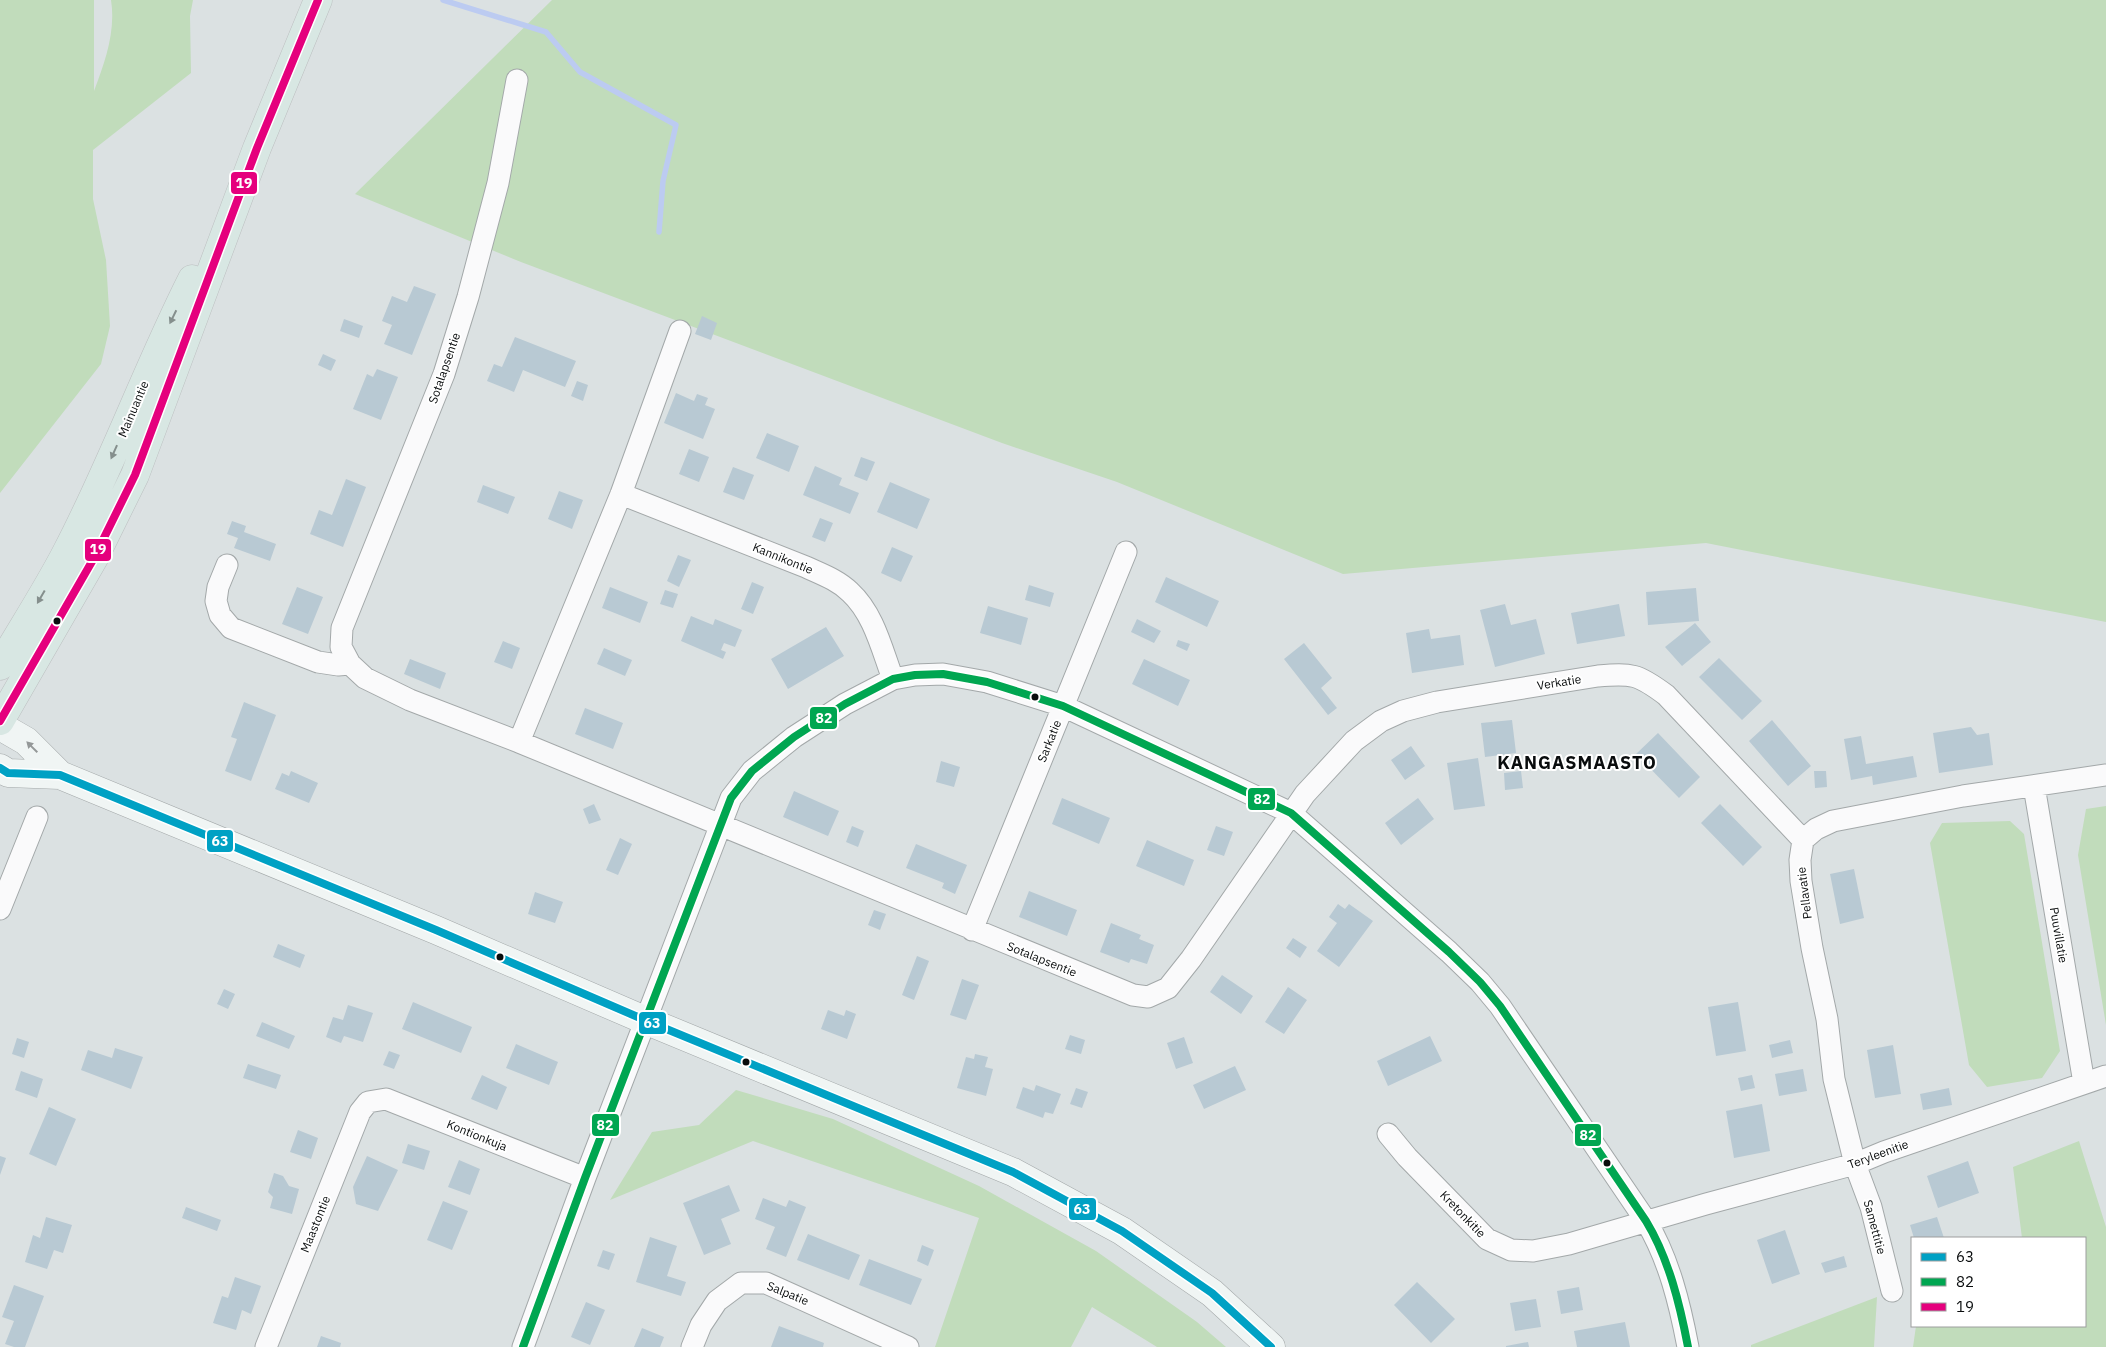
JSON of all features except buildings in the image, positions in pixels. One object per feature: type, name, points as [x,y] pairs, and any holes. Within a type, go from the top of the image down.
[{"type":"highway","name":"Mainuantie","points":[[0,721],[94,558],[135,474],[257,148],[318,0]]},
{"type":"highway","name":"Mainuantie","points":[[0,666],[67,552],[110,462],[165,333],[257,148]]},
{"type":"street","name":"Sotalapsentie","points":[[517,80],[498,183],[468,297],[444,374],[342,628],[345,656],[365,678],[410,700],[519,742],[1133,995],[1148,997],[1168,988],[1191,959],[1291,813]]},
{"type":"street","points":[[519,742],[621,494],[680,331]]},
{"type":"street","name":"Kannikontie","points":[[621,494],[806,567],[834,580],[850,592],[862,606],[871,621],[893,679]]},
{"type":"street","name":"Sarkatie","points":[[972,930],[1126,552]]},
{"type":"street","points":[[227,565],[218,587],[216,601],[220,615],[231,628],[318,662],[338,665],[345,656]]},
{"type":"street","points":[[524,1347],[586,1178],[731,798],[752,771],[794,737],[845,704],[893,679],[915,675],[943,674],[987,682],[1064,706],[1291,813],[1450,952],[1485,988],[1646,1221],[1653,1233],[1675,1290],[1688,1347]]},
{"type":"street","name":"Verkatie","points":[[1291,813],[1305,794],[1354,741],[1381,721],[1403,711],[1436,702],[1623,674],[1637,676],[1666,695],[1803,840]]},
{"type":"street","points":[[0,726],[26,741],[60,775]]},
{"type":"street","points":[[0,768],[8,773],[60,775],[1013,1172],[1122,1231],[1212,1293],[1271,1347]]},
{"type":"street","points":[[1803,840],[1816,829],[1833,821],[1963,796],[2106,775]]},
{"type":"street","name":"Puuvillatie","points":[[2034,786],[2084,1083]]},
{"type":"street","points":[[0,909],[37,817]]},
{"type":"street","name":"Pellavatie","points":[[1803,840],[1800,860],[1802,891],[1812,948],[1828,1019],[1834,1079],[1855,1164]]},
{"type":"street","name":"Teryleenitie","points":[[1646,1221],[1855,1164],[1884,1152],[2106,1076]]},
{"type":"street","name":"Kontionkuja","points":[[368,1102],[386,1098],[586,1178]]},
{"type":"street","name":"Maastontie","points":[[266,1347],[360,1112],[368,1102]]},
{"type":"street","name":"Kretonkitie","points":[[1388,1134],[1407,1157],[1487,1239],[1510,1250],[1533,1251],[1569,1244],[1646,1221]]},
{"type":"street","name":"Samettitie","points":[[1855,1164],[1871,1207],[1892,1291]]},
{"type":"street","name":"Salpatie","points":[[692,1347],[701,1324],[717,1301],[741,1283],[766,1283],[908,1347]]},
{"type":"green space","points":[[0,0],[94,0],[94,91],[106,58],[111,35],[111,0],[193,0],[190,16],[191,73],[93,150],[93,199],[106,260],[110,326],[101,364],[0,493]]},
{"type":"green space","points":[[552,0],[2106,0],[2106,622],[1706,543],[1343,574],[1117,482],[1002,443],[521,262],[355,194]]},
{"type":"green space","points":[[2106,806],[2106,1025],[2078,855],[2086,809]]},
{"type":"green space","points":[[2010,821],[2024,834],[2060,1051],[2042,1078],[1987,1087],[1969,1065],[1930,843],[1942,823]]},
{"type":"green space","points":[[736,1090],[833,1119],[979,1186],[1096,1251],[1197,1322],[1226,1347],[1157,1347],[1092,1307],[1071,1347],[935,1347],[979,1218],[753,1141],[610,1200],[652,1132],[699,1125]]},
{"type":"green space","points":[[2079,1141],[2106,1227],[2106,1347],[1913,1347],[1916,1327],[2086,1327],[2086,1237],[2022,1237],[2013,1167]]},
{"type":"green space","points":[[1877,1297],[1874,1347],[1751,1347],[1751,1345]]},
{"type":"waterway","points":[[443,0],[546,32],[580,72],[676,125],[663,181],[659,232]]},
{"type":"transit line","name":"19","points":[[0,721],[94,558],[135,475],[257,148],[318,0]]},
{"type":"transit line","name":"82","points":[[523,1347],[585,1178],[731,798],[752,771],[794,737],[845,704],[893,679],[915,675],[943,674],[987,682],[1063,706],[1291,813],[1449,952],[1480,982],[1500,1006],[1646,1221],[1661,1251],[1673,1282],[1688,1347]]},
{"type":"transit line","name":"63","points":[[0,768],[8,773],[60,775],[436,930],[647,1021],[1013,1172],[1122,1231],[1212,1293],[1271,1347]]},
{"type":"district","name":"KANGASMAASTO","points":[[1577,762]]}]
